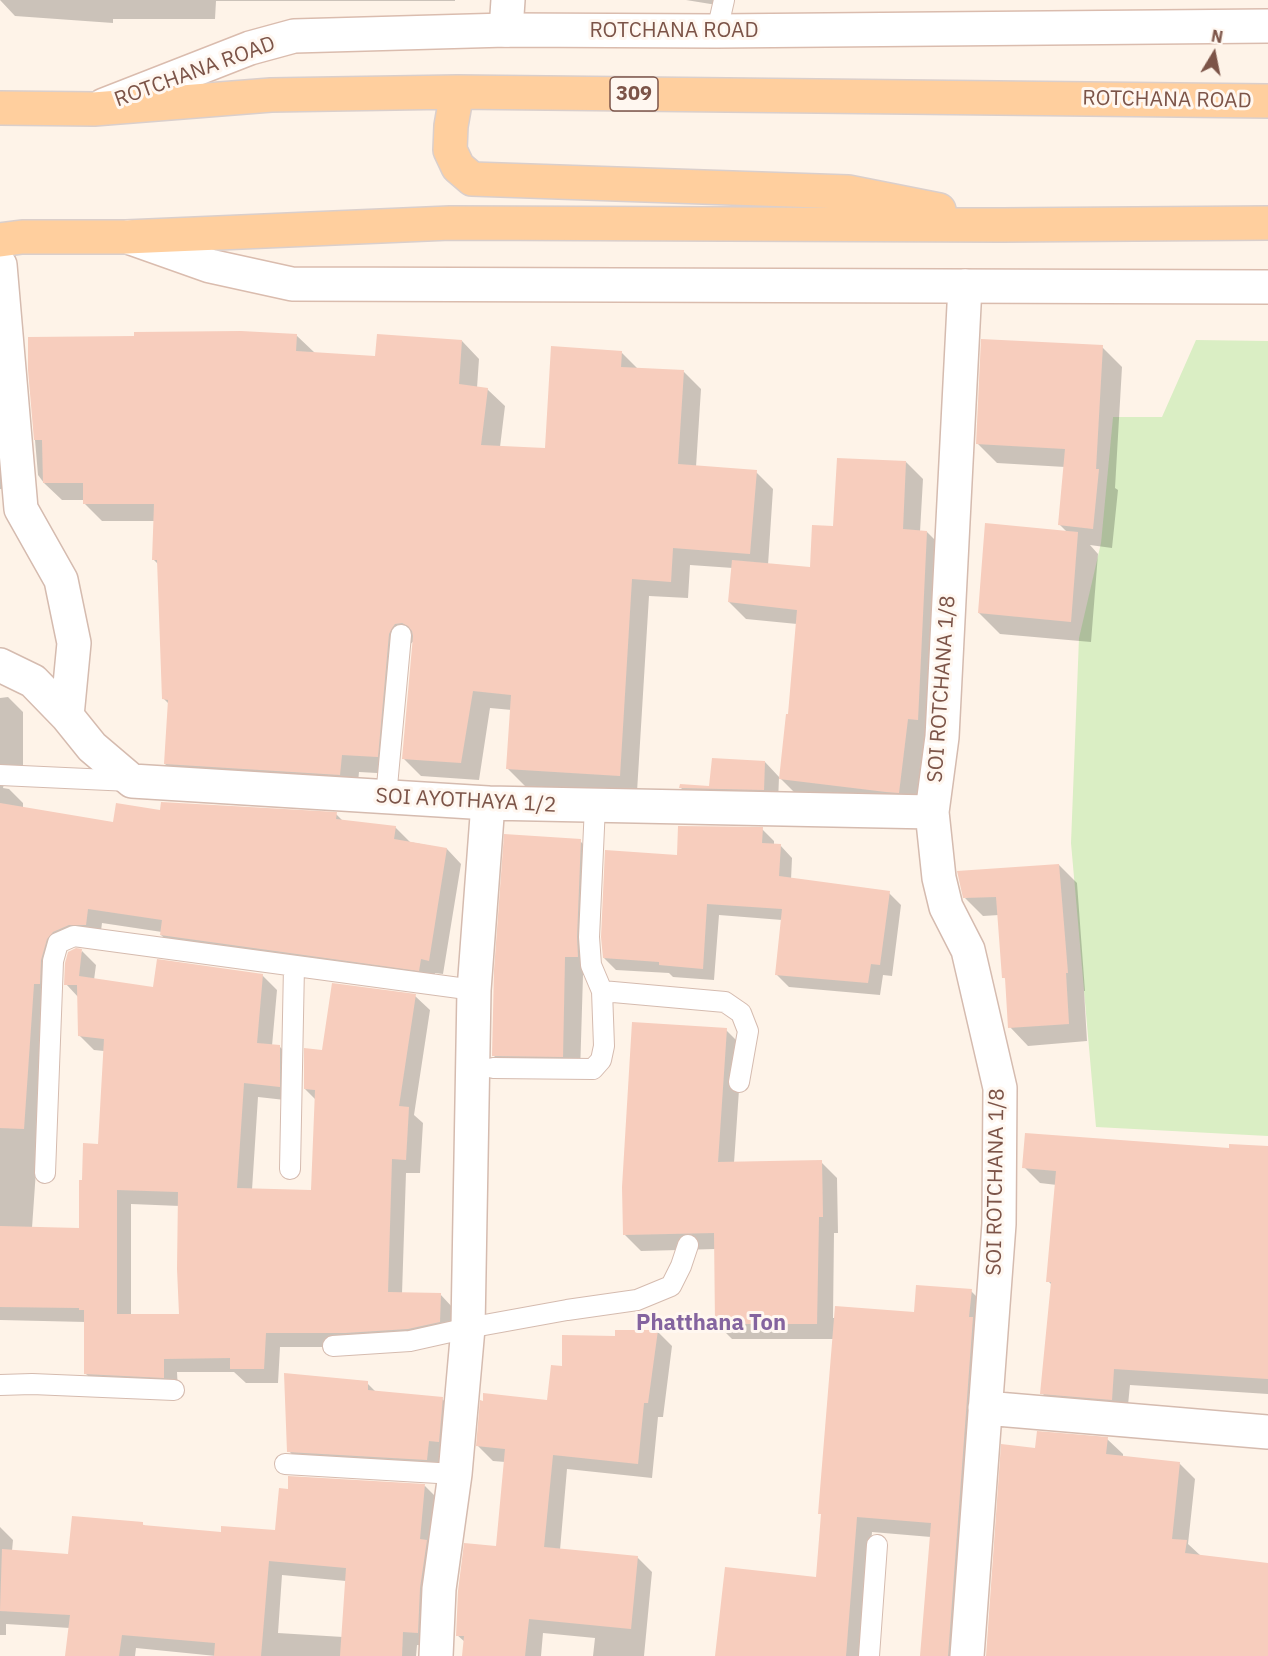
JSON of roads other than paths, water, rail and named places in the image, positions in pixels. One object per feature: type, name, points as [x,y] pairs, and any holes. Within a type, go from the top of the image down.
[{"type":"main road","name":"ROTCHANA ROAD","points":[[0,108],[94,109],[271,95],[458,92],[1268,101]]},
{"type":"main road","points":[[458,92],[450,150],[458,167],[472,178],[848,192],[1002,225]]},
{"type":"main road","points":[[0,240],[22,237],[126,237],[450,223],[1002,225],[1268,223]]},
{"type":"street","name":"ROTCHANA ROAD","points":[[94,109],[250,48],[294,36],[507,15],[717,31],[1268,26]]},
{"type":"street","points":[[126,237],[210,266],[292,284],[1268,287]]},
{"type":"street","points":[[0,265],[21,509],[61,579],[74,643],[67,716]]},
{"type":"street","name":"SOI ROTCHANA 1/8","points":[[965,286],[942,737],[932,812],[939,878],[946,907],[968,950],[1000,1088],[999,1224],[967,1656]]},
{"type":"street","points":[[0,665],[33,681],[67,716],[92,747],[132,781]]},
{"type":"street","name":"SOI AYOTHAYA 1/2","points":[[132,781],[488,804],[932,812]]},
{"type":"street","points":[[436,1656],[439,1589],[454,1474],[468,1328],[474,990],[488,804]]},
{"type":"street","points":[[985,1408],[1268,1432]]},
{"type":"lane","points":[[717,31],[724,0]]},
{"type":"lane","points":[[386,797],[401,635]]},
{"type":"lane","name":"SOI AYOTHAYA 1/2","points":[[0,775],[132,781]]},
{"type":"lane","points":[[494,1068],[593,1069],[602,1060],[604,1046],[602,991],[591,965],[590,937],[595,806]]},
{"type":"lane","points":[[45,1173],[53,961],[58,943],[74,936],[474,990]]},
{"type":"lane","points":[[290,1169],[294,966]]},
{"type":"lane","points":[[602,991],[725,1002],[741,1013],[748,1031],[740,1082]]},
{"type":"lane","points":[[333,1346],[410,1341],[567,1310],[637,1300],[671,1286],[688,1245]]},
{"type":"lane","points":[[0,1385],[32,1384],[174,1390]]},
{"type":"lane","points":[[285,1464],[454,1474]]},
{"type":"lane","points":[[869,1656],[877,1545]]},
{"type":"district","name":"Phatthana Ton","points":[[711,1324]]}]
